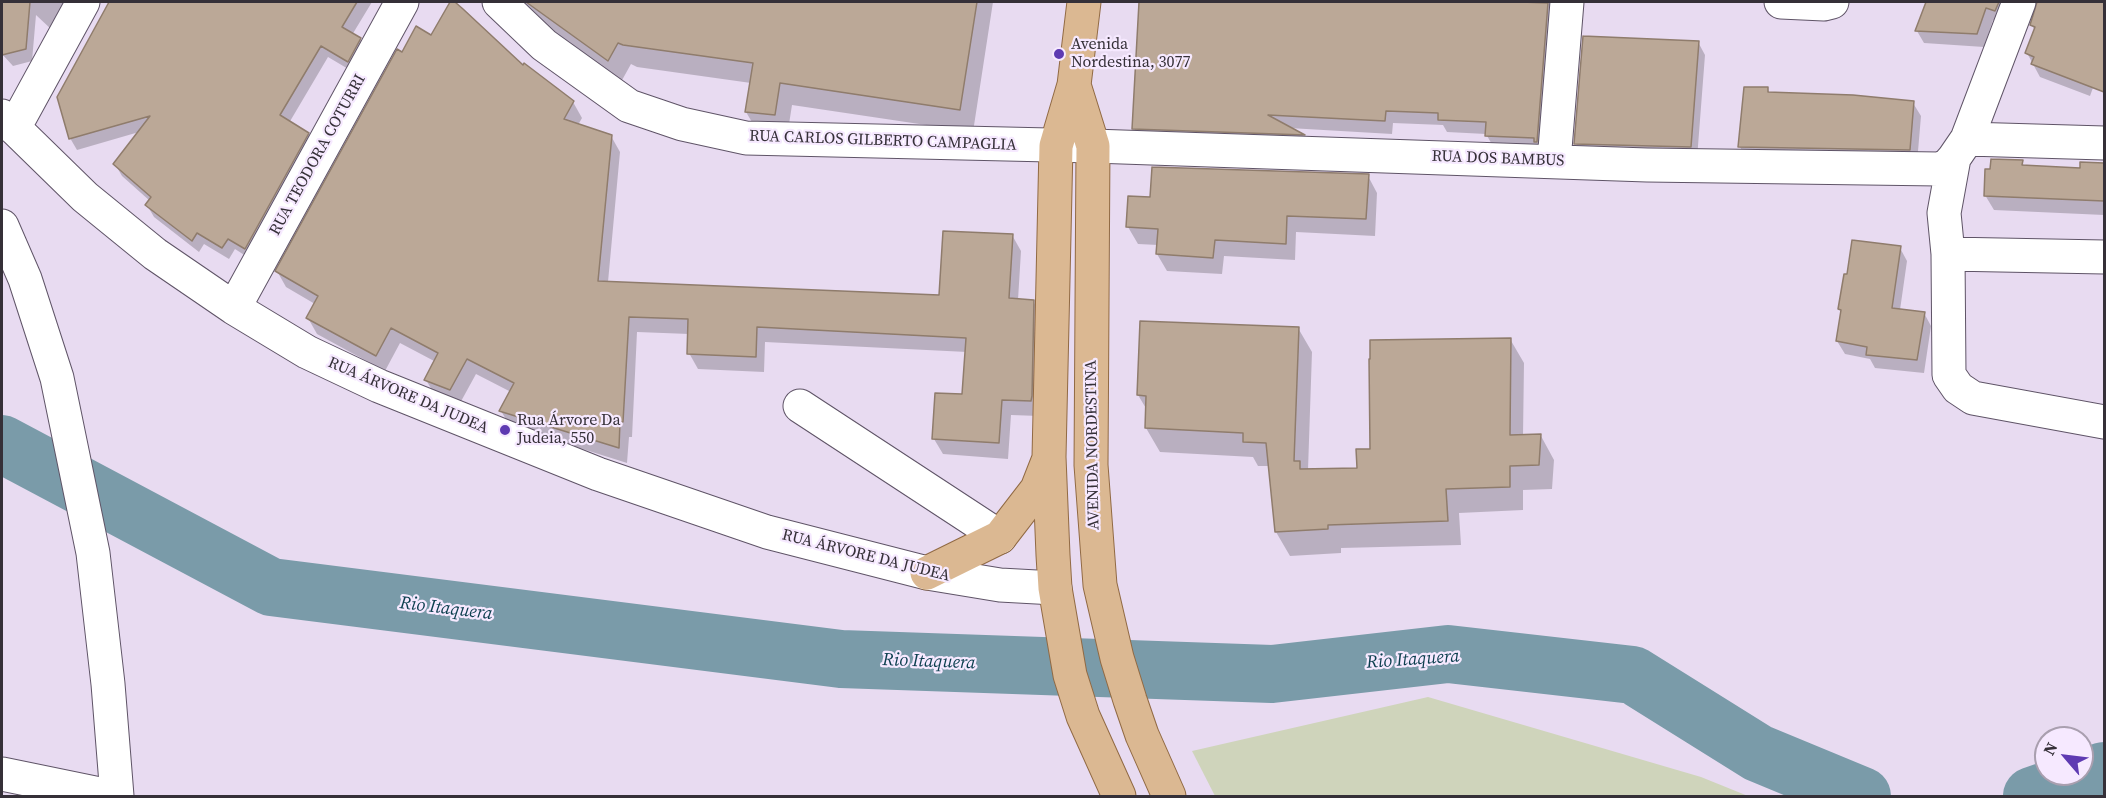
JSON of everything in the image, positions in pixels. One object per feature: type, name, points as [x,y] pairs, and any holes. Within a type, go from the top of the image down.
[{"type":"main road","name":"AVENIDA NORDESTINA","points":[[1084,2],[1074,85],[1056,146],[1049,457],[1054,588],[1070,675],[1083,716],[1119,796]]},
{"type":"main road","name":"AVENIDA NORDESTINA","points":[[1074,85],[1093,146],[1091,465],[1095,546],[1100,585],[1117,658],[1142,735],[1169,796]]},
{"type":"main road","points":[[927,573],[1000,537],[1037,489],[1049,457]]},
{"type":"main road","points":[[1054,588],[1106,615]]},
{"type":"street","points":[[8,122],[83,2]]},
{"type":"street","name":"RUA TEODORA COTURRI","points":[[234,308],[402,2]]},
{"type":"street","name":"RUA CARLOS GILBERTO CAMPAGLIA","points":[[499,2],[544,45],[629,106],[682,124],[747,138],[1056,146]]},
{"type":"street","points":[[1554,161],[1567,2]]},
{"type":"street","points":[[1781,2],[1824,4],[1832,2]]},
{"type":"street","points":[[2019,2],[1954,155],[1944,213],[1948,254],[1949,375],[1958,388],[1973,398],[2104,422]]},
{"type":"street","name":"RUA ÁRVORE DA JUDEA","points":[[8,122],[85,197],[155,254],[234,308],[307,352],[379,386],[598,474],[767,532],[927,573],[1000,585],[1054,588]]},
{"type":"street","name":"RUA DOS BAMBUS","points":[[1056,146],[1658,165],[1954,155],[2104,143]]},
{"type":"street","points":[[2,226],[25,279],[57,378],[93,553],[108,684],[117,796]]},
{"type":"street","points":[[1948,254],[2104,257]]},
{"type":"street","points":[[800,406],[1000,537]]},
{"type":"street","points":[[2,774],[109,796]]},
{"type":"green space","points":[[1428,697],[1701,777],[1748,796],[1215,796],[1192,751]]},
{"type":"building","points":[[2,2],[30,2],[26,49],[2,55]]},
{"type":"building","points":[[109,2],[357,2],[342,27],[361,38],[348,62],[321,46],[280,115],[309,133],[245,249],[228,239],[222,248],[197,233],[192,241],[145,205],[151,197],[113,164],[150,116],[69,139],[57,97]]},
{"type":"building","points":[[450,2],[455,2],[523,65],[524,63],[574,101],[564,119],[612,135],[598,281],[939,295],[943,231],[1013,234],[1009,298],[1034,300],[1031,401],[1002,400],[999,443],[932,439],[935,393],[962,394],[966,338],[757,327],[756,357],[687,354],[688,319],[629,317],[623,422],[620,422],[619,448],[499,411],[514,383],[467,359],[450,390],[424,380],[438,353],[391,328],[376,356],[306,318],[318,296],[275,271],[397,49],[402,52],[416,26],[431,35]]},
{"type":"building","points":[[526,2],[977,2],[960,110],[780,83],[775,115],[745,112],[753,63],[618,43],[608,61]]},
{"type":"building","points":[[1139,2],[1548,3],[1537,142],[1534,142],[1534,138],[1485,136],[1486,122],[1438,120],[1438,113],[1386,111],[1385,121],[1268,115],[1305,135],[1132,129]]},
{"type":"building","points":[[1926,2],[1999,2],[1995,11],[1986,8],[1977,34],[1915,31]]},
{"type":"building","points":[[2037,2],[2104,2],[2104,92],[2031,64],[2034,57],[2025,53],[2035,27],[2030,25]]},
{"type":"building","points":[[1583,36],[1699,41],[1691,147],[1574,144]]},
{"type":"building","points":[[1744,87],[1768,87],[1768,92],[1853,95],[1914,101],[1910,150],[1738,147]]},
{"type":"building","points":[[1991,159],[2023,160],[2022,165],[2080,168],[2080,162],[2104,163],[2104,201],[1984,196],[1985,169],[1990,169]]},
{"type":"building","points":[[1152,167],[1369,174],[1366,219],[1287,216],[1286,244],[1215,240],[1213,258],[1156,254],[1158,229],[1126,227],[1128,196],[1150,197]]},
{"type":"building","points":[[1852,240],[1901,246],[1892,308],[1925,312],[1917,360],[1866,355],[1867,347],[1836,341],[1841,310],[1838,309],[1844,274],[1847,274]]},
{"type":"building","points":[[1140,321],[1299,327],[1294,461],[1300,461],[1300,469],[1357,468],[1356,449],[1370,449],[1370,340],[1511,338],[1510,435],[1541,434],[1539,465],[1510,466],[1510,487],[1446,489],[1448,521],[1328,525],[1328,529],[1275,532],[1266,443],[1243,442],[1243,433],[1145,428],[1146,396],[1137,395]]},
{"type":"waterway","name":"Rio Itaquera","points":[[2,444],[271,587],[841,659],[1272,674],[1448,654],[1633,675],[1758,753],[1862,796]]},
{"type":"waterway","name":"Rio Itaquera","points":[[2032,796],[2104,771]]},
{"type":"place","name":"Avenida Nordestina, 3077","points":[[1059,54]]},
{"type":"place","name":"Rua Árvore Da Judeia, 550","points":[[505,430]]}]
